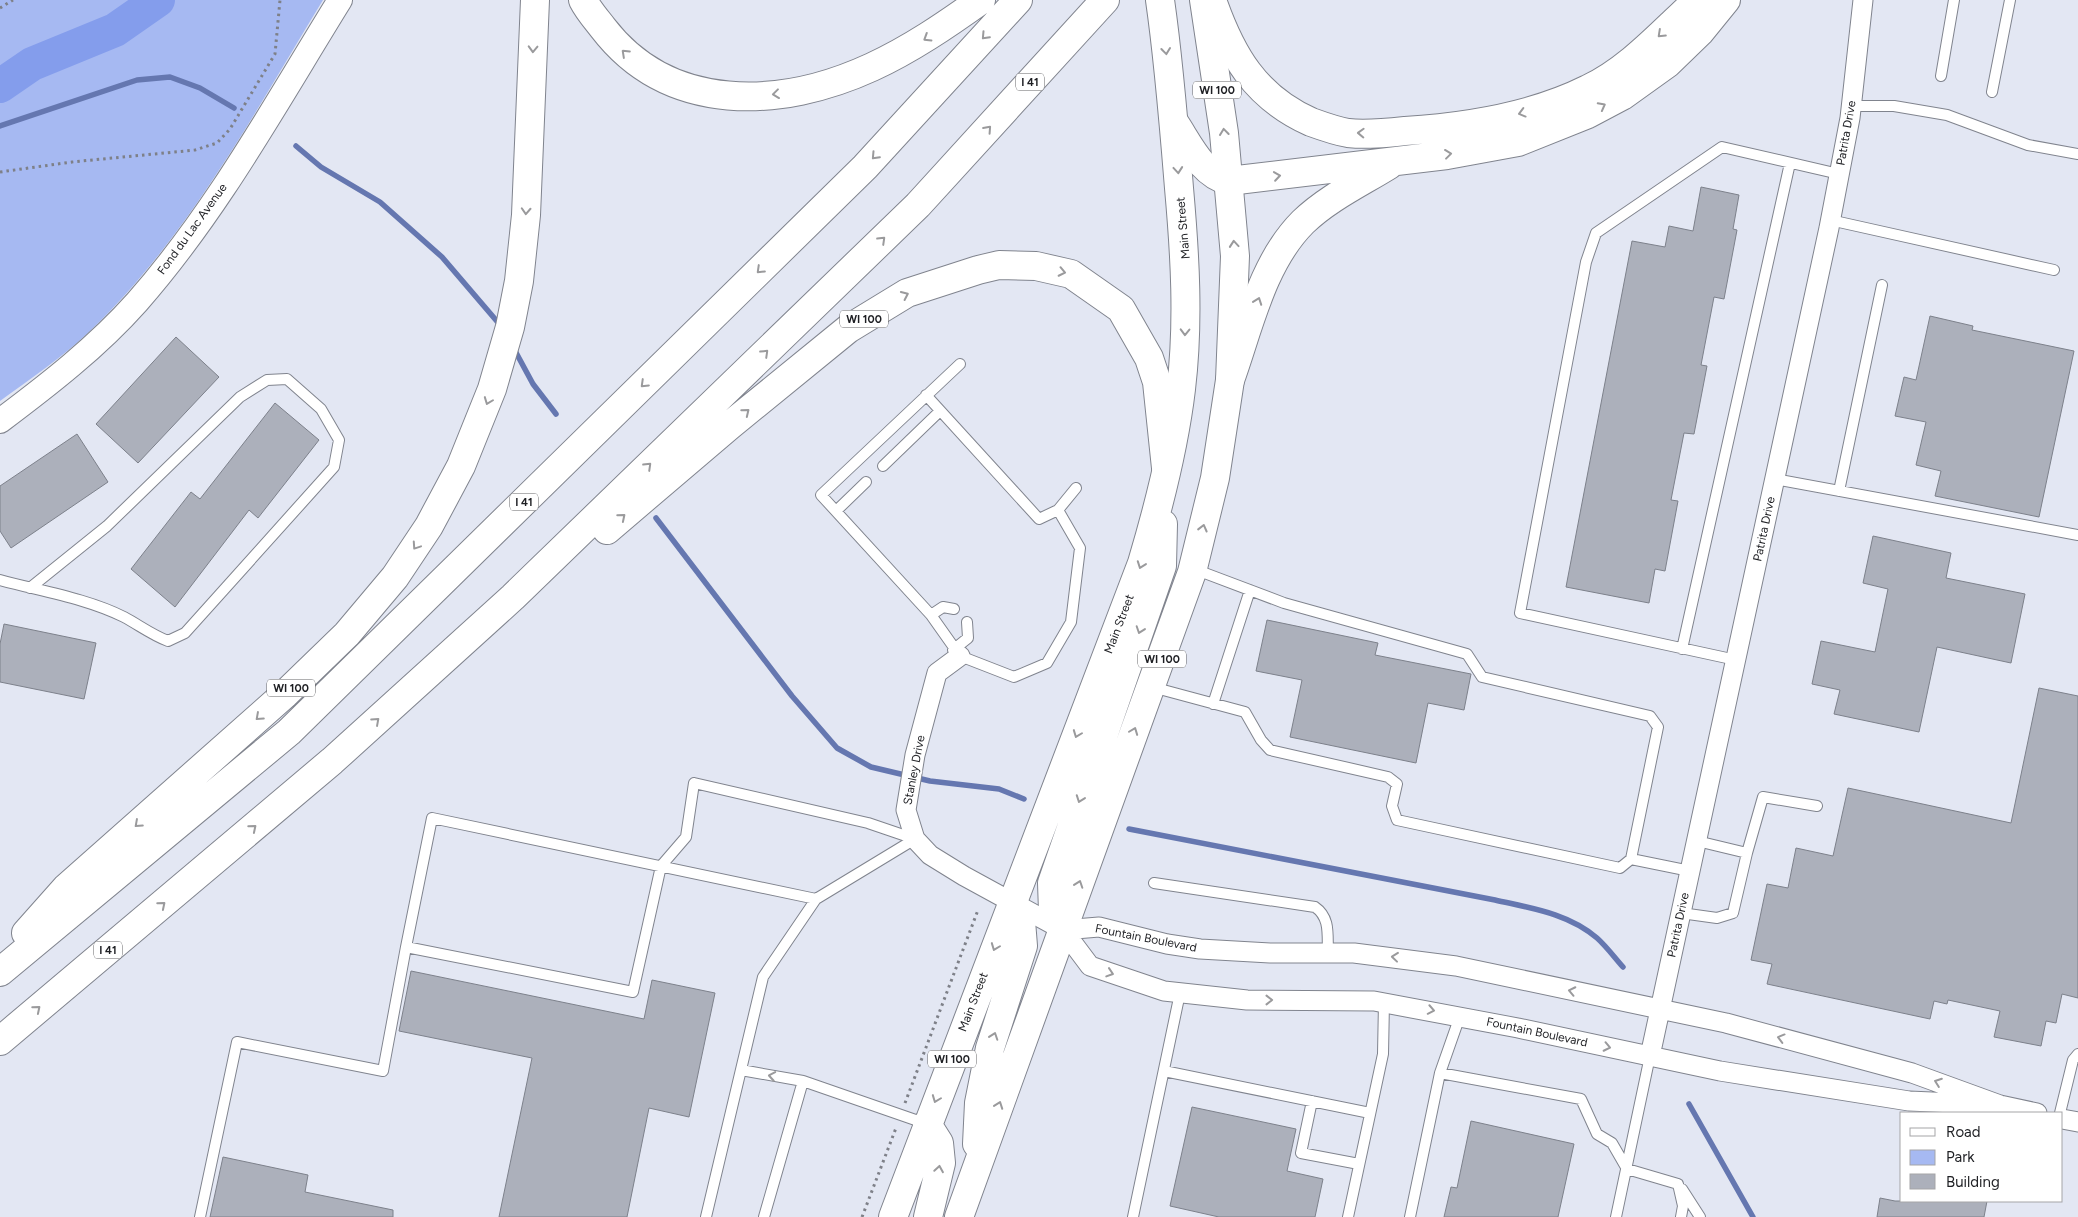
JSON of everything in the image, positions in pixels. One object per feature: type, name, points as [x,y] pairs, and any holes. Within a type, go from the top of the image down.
[{"type":"main road","name":"WI 100","points":[[0,962],[66,888],[292,687],[346,634],[395,577],[429,526],[461,466],[492,389],[510,326],[519,281],[526,215],[535,0]]},
{"type":"main road","points":[[583,0],[614,43],[635,63],[680,86],[704,93],[736,97],[792,92],[827,85],[871,68],[917,44],[982,0]]},
{"type":"main road","name":"I 41","points":[[0,972],[289,732],[865,167],[1018,0]]},
{"type":"main road","name":"I 41","points":[[0,1040],[332,761],[513,597],[918,206],[1105,0]]},
{"type":"main road","name":"WI 100","points":[[959,1217],[1193,569],[1215,478],[1230,380],[1235,256],[1224,133],[1204,0]]},
{"type":"main road","points":[[1212,0],[1223,32],[1235,56],[1256,84],[1270,97],[1311,122],[1347,132],[1373,134],[1433,129],[1508,116],[1557,102],[1590,89],[1638,56],[1696,0]]},
{"type":"main road","points":[[1174,122],[1206,169],[1217,177],[1229,181],[1456,153],[1518,142],[1588,114],[1622,96],[1668,63],[1700,32],[1726,0]]},
{"type":"main road","name":"Main Street","points":[[892,1217],[1142,563],[1161,497],[1181,390],[1185,345],[1186,272],[1174,122],[1160,2]]},
{"type":"main road","points":[[1230,380],[1270,270],[1294,233],[1330,201],[1400,159]]},
{"type":"main road","name":"WI 100","points":[[513,597],[606,530],[848,329],[907,293],[999,265],[1036,266],[1071,274],[1120,309],[1149,358],[1157,382],[1166,468]]},
{"type":"main road","points":[[1063,930],[1053,911],[1052,883],[1162,566],[1164,552],[1161,497]]},
{"type":"main road","points":[[976,1171],[979,1103],[990,1048],[1023,946],[1021,921],[1013,902]]},
{"type":"main road","points":[[927,1124],[939,1143],[941,1163],[928,1217]]},
{"type":"street","name":"Fond du Lac Avenue","points":[[0,421],[75,362],[106,334],[162,272],[208,210],[340,0]]},
{"type":"street","name":"Patrita Drive","points":[[1650,1056],[1830,220],[1851,106],[1863,0]]},
{"type":"street","name":"Stanley Drive","points":[[956,653],[937,673],[915,756],[907,799],[908,823],[915,839],[930,855],[964,876],[1063,930]]},
{"type":"street","name":"Fountain Boulevard","points":[[1063,930],[1099,927],[1167,944],[1200,949],[1328,954],[1354,953],[1456,966],[1726,1023],[1912,1073],[2000,1105],[2032,1112]]},
{"type":"street","name":"Fountain Boulevard","points":[[1063,930],[1090,966],[1164,991],[1247,1000],[1384,1002],[1460,1016],[1720,1071],[1909,1101],[2000,1105]]},
{"type":"street","points":[[2063,1119],[2078,1122]]},
{"type":"lane","points":[[1941,76],[1954,0]]},
{"type":"lane","points":[[1992,92],[2010,0]]},
{"type":"lane","points":[[1851,106],[1894,106],[1947,115],[2028,145],[2078,154]]},
{"type":"lane","points":[[1736,660],[1520,613],[1586,262],[1596,233],[1722,147],[1839,174]]},
{"type":"lane","points":[[1682,649],[1790,163]]},
{"type":"lane","points":[[1830,220],[2054,270]]},
{"type":"lane","points":[[1840,491],[1882,285]]},
{"type":"lane","points":[[960,364],[821,495],[931,615],[956,653],[1014,677],[1047,663],[1071,622],[1080,548],[1058,510]]},
{"type":"lane","points":[[0,580],[96,606],[123,617],[155,636],[168,641],[185,633],[334,467],[339,440],[322,409],[287,379],[268,380],[240,397],[107,526],[30,588]]},
{"type":"lane","points":[[926,395],[1039,519],[1058,510],[1076,488]]},
{"type":"lane","points":[[883,466],[940,411]]},
{"type":"lane","points":[[1775,479],[2078,535]]},
{"type":"lane","points":[[836,512],[866,482]]},
{"type":"lane","points":[[1151,687],[1244,712],[1261,740],[1270,750],[1388,777],[1397,784],[1392,806],[1396,820],[1620,868],[1631,859],[1658,727],[1650,716],[1482,677],[1467,654],[1284,603],[1193,569]]},
{"type":"lane","points":[[1213,704],[1250,590]]},
{"type":"lane","points":[[931,615],[943,607],[954,609]]},
{"type":"lane","points":[[956,653],[968,638],[967,622]]},
{"type":"lane","points":[[406,947],[633,992],[661,866],[686,837],[694,783],[868,823],[915,839]]},
{"type":"lane","points":[[1681,913],[1717,918],[1733,913],[1763,797],[1817,806]]},
{"type":"lane","points":[[200,1217],[237,1042],[382,1071],[432,818],[816,898]]},
{"type":"lane","points":[[706,1217],[763,977],[816,898],[915,839]]},
{"type":"lane","points":[[1697,840],[1747,853]]},
{"type":"lane","points":[[1631,859],[1690,871]]},
{"type":"lane","points":[[1154,883],[1315,907],[1324,913],[1327,923],[1328,954]]},
{"type":"lane","points":[[1133,1217],[1180,992]]},
{"type":"lane","points":[[1348,1217],[1383,1054],[1384,1002]]},
{"type":"lane","points":[[1410,1217],[1440,1073],[1460,1016]]},
{"type":"lane","points":[[2060,1112],[2073,1060],[2078,1054]]},
{"type":"lane","points":[[1616,1217],[1650,1056]]},
{"type":"lane","points":[[741,1070],[803,1082],[927,1124]]},
{"type":"lane","points":[[1164,1071],[1370,1113]]},
{"type":"lane","points":[[1440,1073],[1581,1099],[1597,1134],[1612,1143],[1627,1169],[1678,1184],[1700,1217]]},
{"type":"lane","points":[[764,1217],[803,1082]]},
{"type":"lane","points":[[1312,1101],[1302,1153],[1359,1164]]},
{"type":"lane","points":[[1678,1184],[1683,1206],[1681,1217]]},
{"type":"path","points":[[0,8],[13,0]]},
{"type":"path","points":[[0,172],[72,162],[195,150],[217,144],[230,128],[275,54],[280,0]]},
{"type":"path","points":[[862,1217],[978,910]]},
{"type":"green space","points":[[0,0],[323,0],[217,173],[158,256],[125,295],[80,341],[0,401]]},
{"type":"building","points":[[1701,187],[1739,195],[1733,229],[1737,230],[1724,299],[1714,297],[1701,365],[1707,366],[1694,434],[1684,433],[1671,500],[1678,501],[1665,571],[1655,569],[1649,603],[1566,587],[1632,241],[1665,247],[1669,226],[1693,231]]},
{"type":"building","points":[[1930,316],[1973,326],[1972,330],[2074,351],[2039,517],[1935,496],[1941,471],[1916,465],[1926,422],[1895,416],[1904,377],[1916,380]]},
{"type":"building","points":[[176,337],[219,377],[138,463],[96,424]]},
{"type":"building","points":[[275,403],[319,440],[258,518],[249,510],[175,607],[131,569],[191,492],[200,499]]},
{"type":"building","points":[[77,434],[108,482],[11,548],[0,531],[0,486]]},
{"type":"building","points":[[1873,536],[1951,553],[1946,578],[2025,594],[2011,663],[1937,647],[1919,732],[1834,714],[1840,690],[1812,684],[1821,641],[1875,652],[1888,589],[1863,583]]},
{"type":"building","points":[[1267,620],[1378,643],[1375,655],[1471,674],[1464,710],[1428,703],[1416,763],[1290,737],[1302,680],[1256,671]]},
{"type":"building","points":[[4,624],[96,643],[84,699],[0,682],[0,644]]},
{"type":"building","points":[[2039,688],[2078,696],[2078,998],[2062,994],[2056,1023],[2046,1021],[2041,1046],[1994,1037],[2000,1011],[1948,1000],[1947,1004],[1934,1001],[1930,1019],[1767,984],[1772,964],[1751,960],[1767,884],[1788,888],[1796,848],[1833,856],[1848,788],[2011,823]]},
{"type":"building","points":[[411,971],[644,1019],[652,980],[715,993],[689,1117],[649,1108],[627,1217],[499,1217],[532,1058],[399,1031]]},
{"type":"building","points":[[1192,1107],[1296,1129],[1287,1171],[1323,1179],[1315,1217],[1219,1217],[1170,1206]]},
{"type":"building","points":[[1471,1121],[1574,1144],[1558,1217],[1444,1217],[1451,1187],[1457,1188]]},
{"type":"building","points":[[223,1157],[308,1175],[305,1192],[393,1210],[393,1217],[210,1217]]},
{"type":"building","points":[[1880,1198],[1900,1202],[1987,1202],[1984,1217],[1877,1217]]},
{"type":"waterway","points":[[0,86],[32,64],[115,30],[158,0]]},
{"type":"waterway","points":[[0,126],[137,80],[170,77],[200,88],[234,108]]},
{"type":"waterway","points":[[296,146],[321,167],[380,202],[442,257],[501,326]]},
{"type":"waterway","points":[[513,347],[533,384],[556,414]]},
{"type":"waterway","points":[[656,518],[792,696],[837,748],[871,767],[930,781],[999,789],[1024,799]]},
{"type":"waterway","points":[[1129,829],[1535,909],[1561,917],[1586,930],[1597,938],[1623,967]]},
{"type":"waterway","points":[[1689,1104],[1753,1217]]}]
